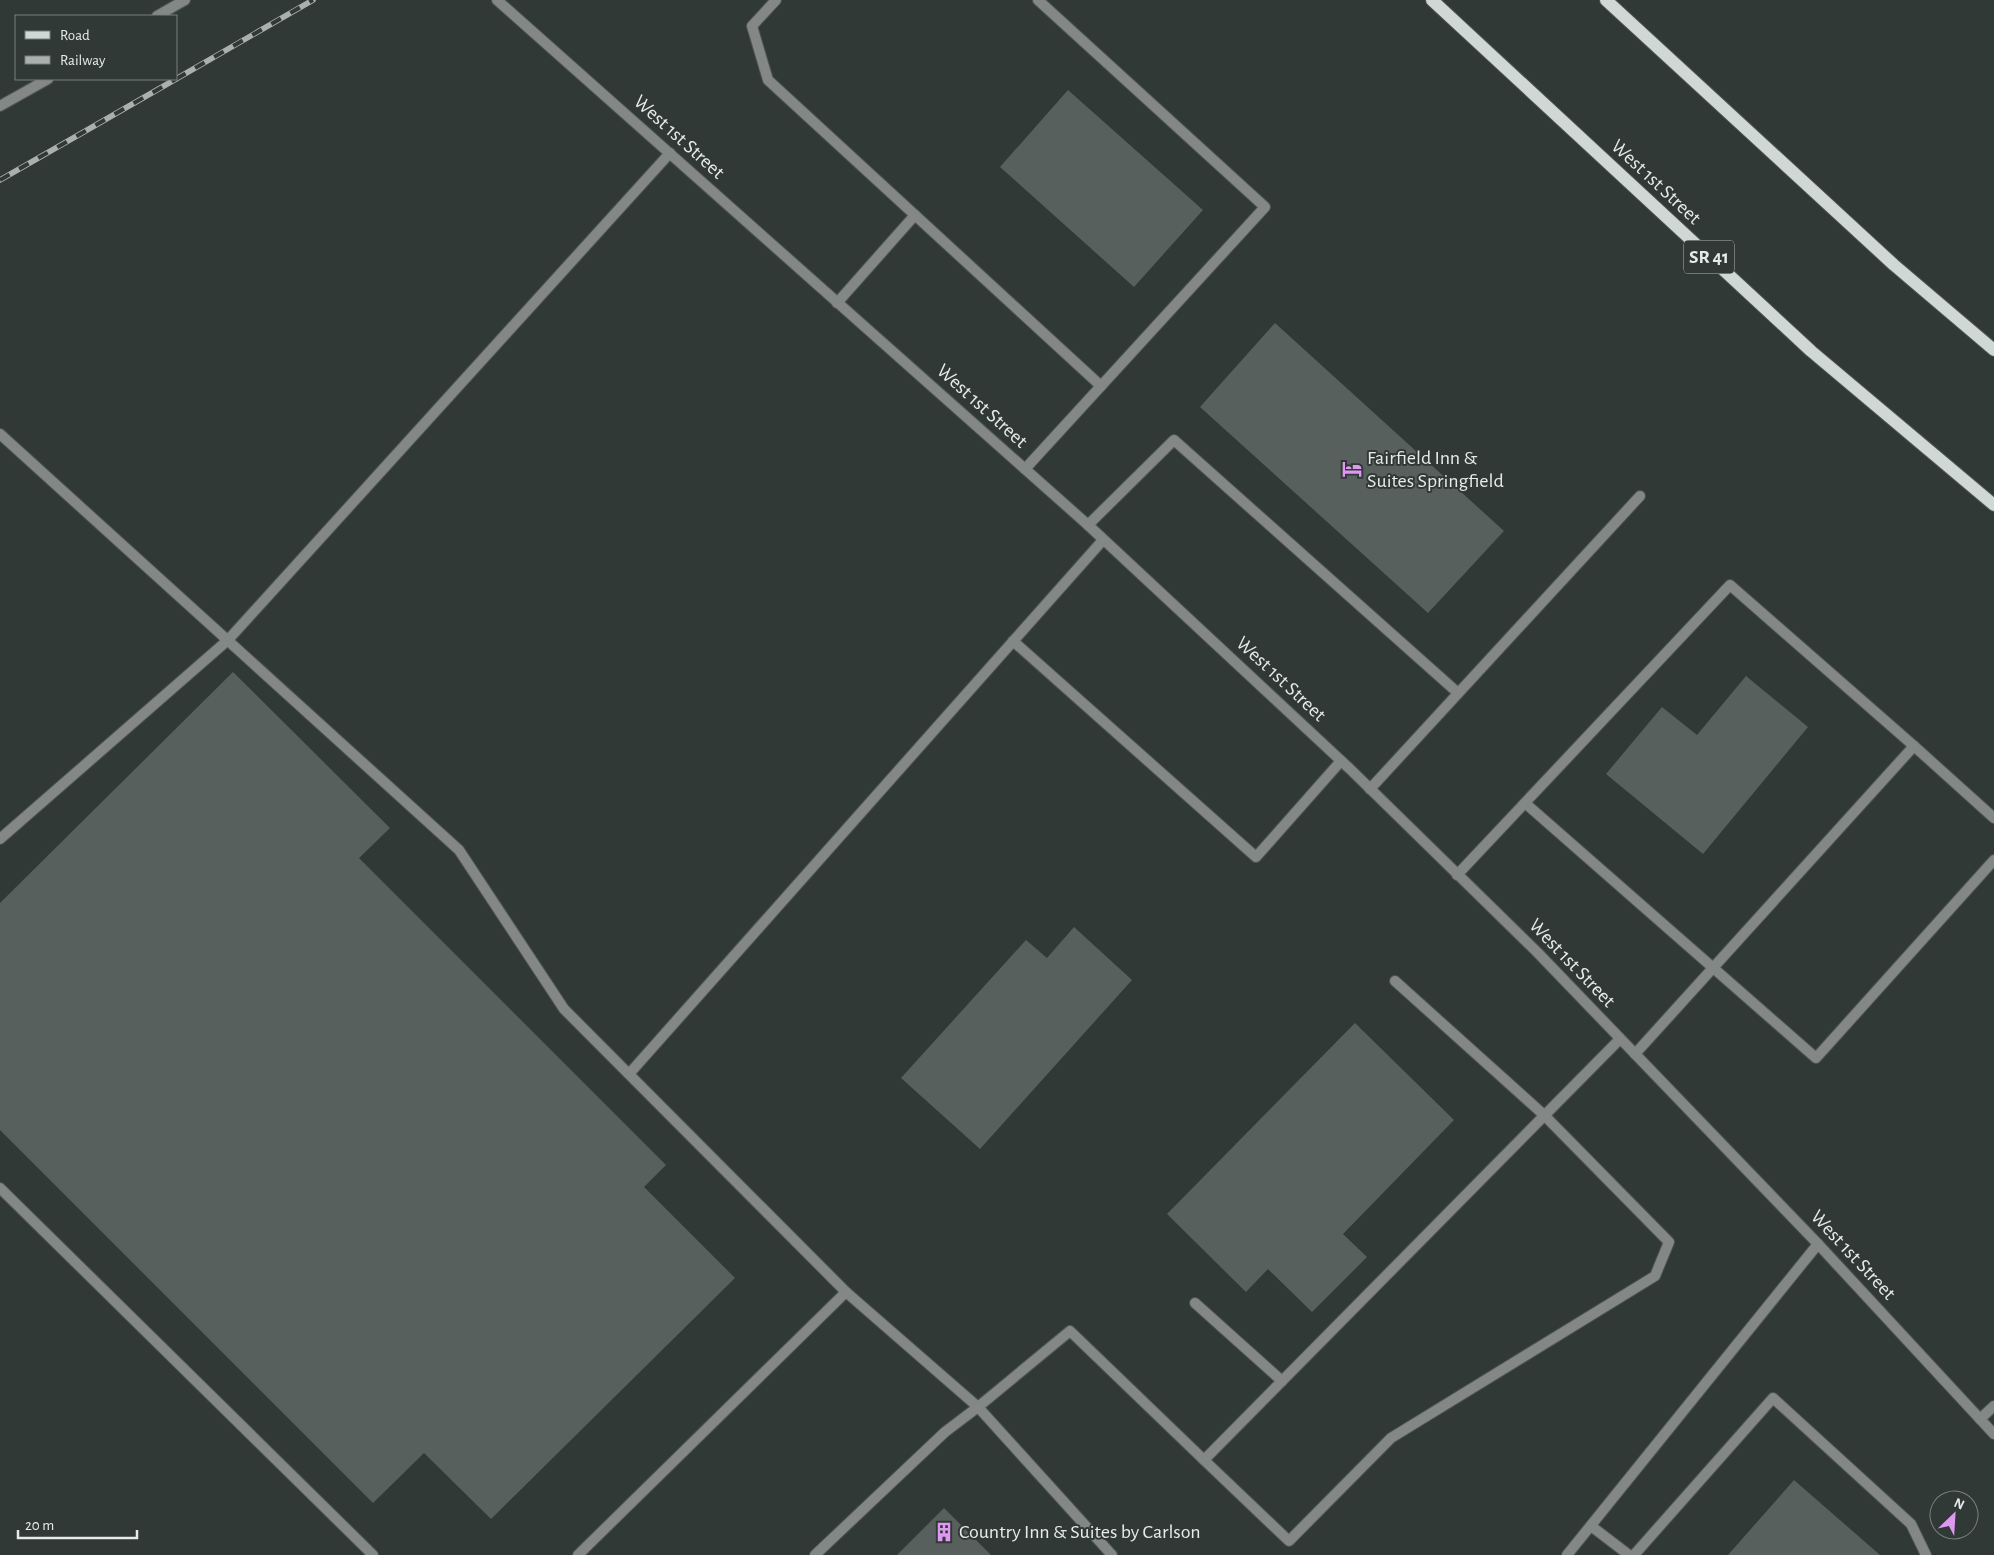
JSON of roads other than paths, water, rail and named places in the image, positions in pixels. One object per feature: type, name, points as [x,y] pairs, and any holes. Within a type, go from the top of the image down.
[{"type":"main road","name":"West 1st Street","points":[[1432,0],[1811,351],[1994,505]]},
{"type":"main road","points":[[1606,0],[1894,265],[1994,350]]},
{"type":"street","points":[[159,15],[185,0]]},
{"type":"street","name":"West 1st Street","points":[[497,0],[1088,525],[1341,761],[1537,952],[1818,1244],[1994,1434]]},
{"type":"street","points":[[776,0],[752,26],[768,80],[1101,386]]},
{"type":"street","points":[[1025,469],[1264,207],[1038,0]]},
{"type":"street","points":[[0,106],[46,80]]},
{"type":"street","points":[[0,839],[228,640],[670,154]]},
{"type":"street","points":[[837,302],[915,215]]},
{"type":"street","points":[[0,434],[459,850],[564,1009],[846,1292],[978,1407],[1112,1555]]},
{"type":"street","points":[[1088,525],[1174,440],[1458,693]]},
{"type":"street","points":[[1370,789],[1640,496]]},
{"type":"street","points":[[629,1074],[1103,540]]},
{"type":"street","points":[[1458,875],[1730,584],[1994,818]]},
{"type":"street","points":[[1013,641],[1256,857],[1341,761]]},
{"type":"street","points":[[1635,1054],[1914,746]]},
{"type":"street","points":[[1525,803],[1816,1058],[1994,860]]},
{"type":"street","points":[[815,1555],[945,1432],[1070,1331],[1289,1541],[1391,1438],[1655,1276],[1669,1242],[1544,1115],[1395,981]]},
{"type":"street","points":[[1204,1460],[1620,1039]]},
{"type":"street","points":[[0,1188],[373,1555]]},
{"type":"street","points":[[1567,1555],[1818,1244]]},
{"type":"street","points":[[578,1555],[846,1292]]},
{"type":"street","points":[[1195,1303],[1282,1381]]},
{"type":"street","points":[[1634,1555],[1751,1420],[1773,1398],[1911,1524],[1926,1555]]},
{"type":"street","points":[[1980,1419],[1994,1406]]},
{"type":"street","points":[[1590,1526],[1629,1555]]},
{"type":"railway","points":[[178,78],[313,0]]},
{"type":"railway","points":[[0,180],[174,80]]},
{"type":"place","name":"Fairfield Inn & Suites Springfield","points":[[1352,469]]},
{"type":"place","name":"Country Inn & Suites by Carlson","points":[[944,1532]]}]
